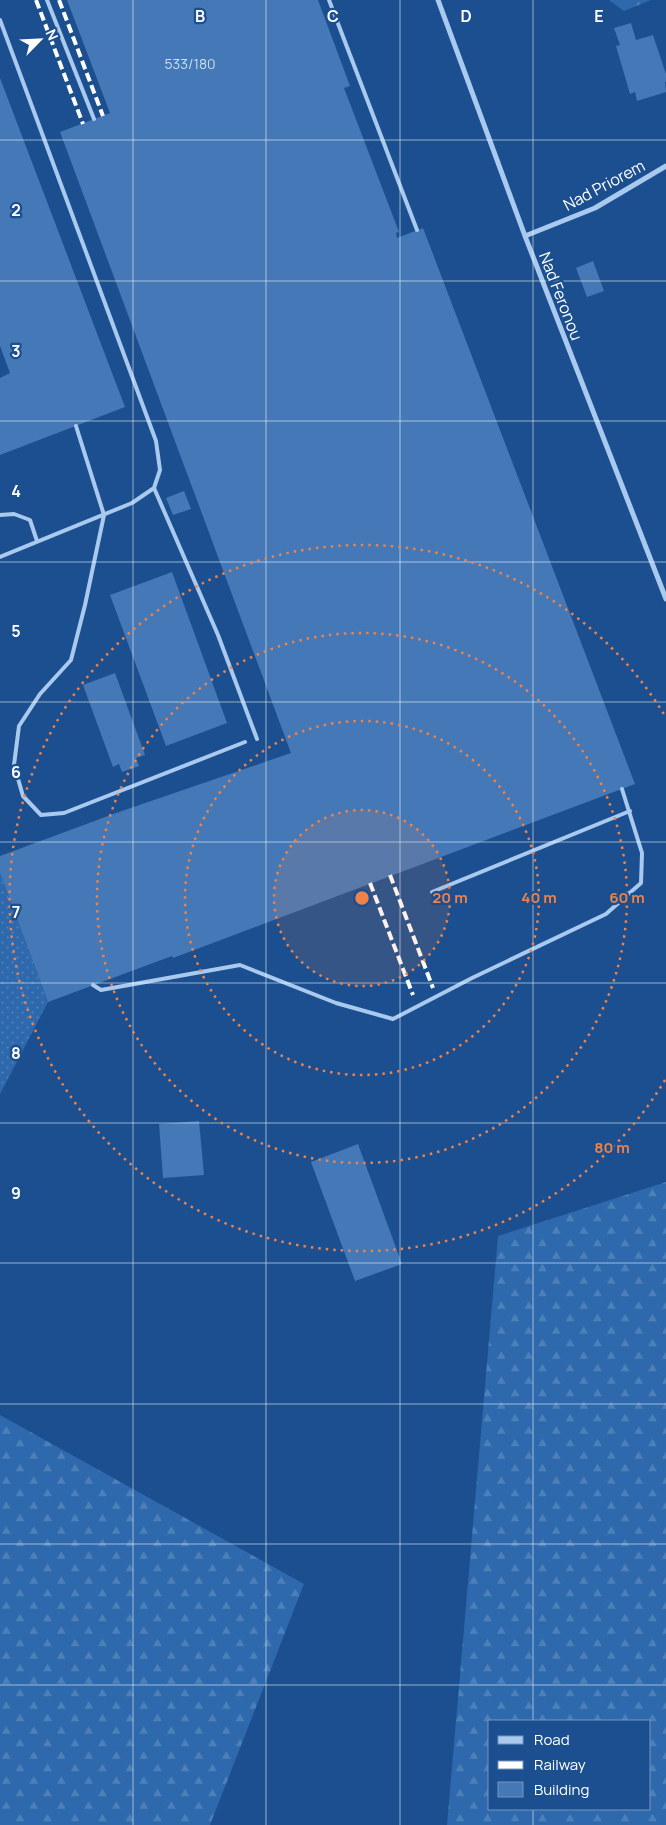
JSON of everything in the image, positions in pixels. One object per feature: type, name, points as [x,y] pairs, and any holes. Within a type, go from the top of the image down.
[{"type":"street","name":"Nad Feronou","points":[[438,0],[525,236],[666,598]]},
{"type":"street","name":"Nad Priorem","points":[[525,236],[595,208],[666,166]]},
{"type":"lane","points":[[47,0],[94,119]]},
{"type":"lane","points":[[329,0],[417,230]]},
{"type":"lane","points":[[0,20],[156,441],[160,470],[154,488],[132,503],[0,557]]},
{"type":"lane","points":[[76,426],[104,515],[71,660],[40,694],[19,726],[14,765],[23,796],[41,815],[64,813],[245,742]]},
{"type":"lane","points":[[154,488],[218,635],[257,739]]},
{"type":"lane","points":[[0,515],[14,514],[30,520],[37,541]]},
{"type":"lane","points":[[93,985],[101,990],[240,965],[336,1003],[393,1019],[472,978],[606,914],[641,883],[642,853],[622,789]]},
{"type":"lane","points":[[432,892],[630,811]]},
{"type":"green space","points":[[609,0],[651,0],[624,11]]},
{"type":"green space","points":[[0,873],[48,1002],[0,1094]]},
{"type":"green space","points":[[666,1182],[666,1825],[447,1825],[498,1236]]},
{"type":"green space","points":[[0,1415],[304,1584],[210,1825],[0,1825]]},
{"type":"building","points":[[67,0],[318,0],[350,86],[344,88],[399,232],[396,233],[397,238],[423,228],[635,784],[173,958],[172,956],[48,1002],[0,873],[0,856],[116,813],[291,753],[60,132],[110,113]]},
{"type":"building","points":[[631,23],[636,40],[653,35],[666,74],[666,92],[637,101],[635,92],[630,94],[616,46],[620,45],[614,28]]},
{"type":"building","points":[[0,78],[125,407],[0,455],[0,378],[10,373],[0,346]]},
{"type":"building","points":[[593,261],[604,291],[587,297],[576,268]]},
{"type":"building","points":[[184,491],[191,509],[173,515],[166,498]]},
{"type":"building","points":[[172,572],[227,723],[166,746],[110,595]]},
{"type":"building","points":[[115,673],[145,755],[136,758],[139,766],[122,772],[119,764],[113,767],[83,685]]},
{"type":"building","points":[[199,1121],[204,1175],[163,1178],[159,1124]]},
{"type":"building","points":[[358,1144],[402,1264],[355,1281],[311,1162]]},
{"type":"railway","points":[[36,0],[83,124]]},
{"type":"railway","points":[[59,0],[103,116]]},
{"type":"railway","points":[[390,875],[433,988]]},
{"type":"railway","points":[[370,883],[413,995]]}]
